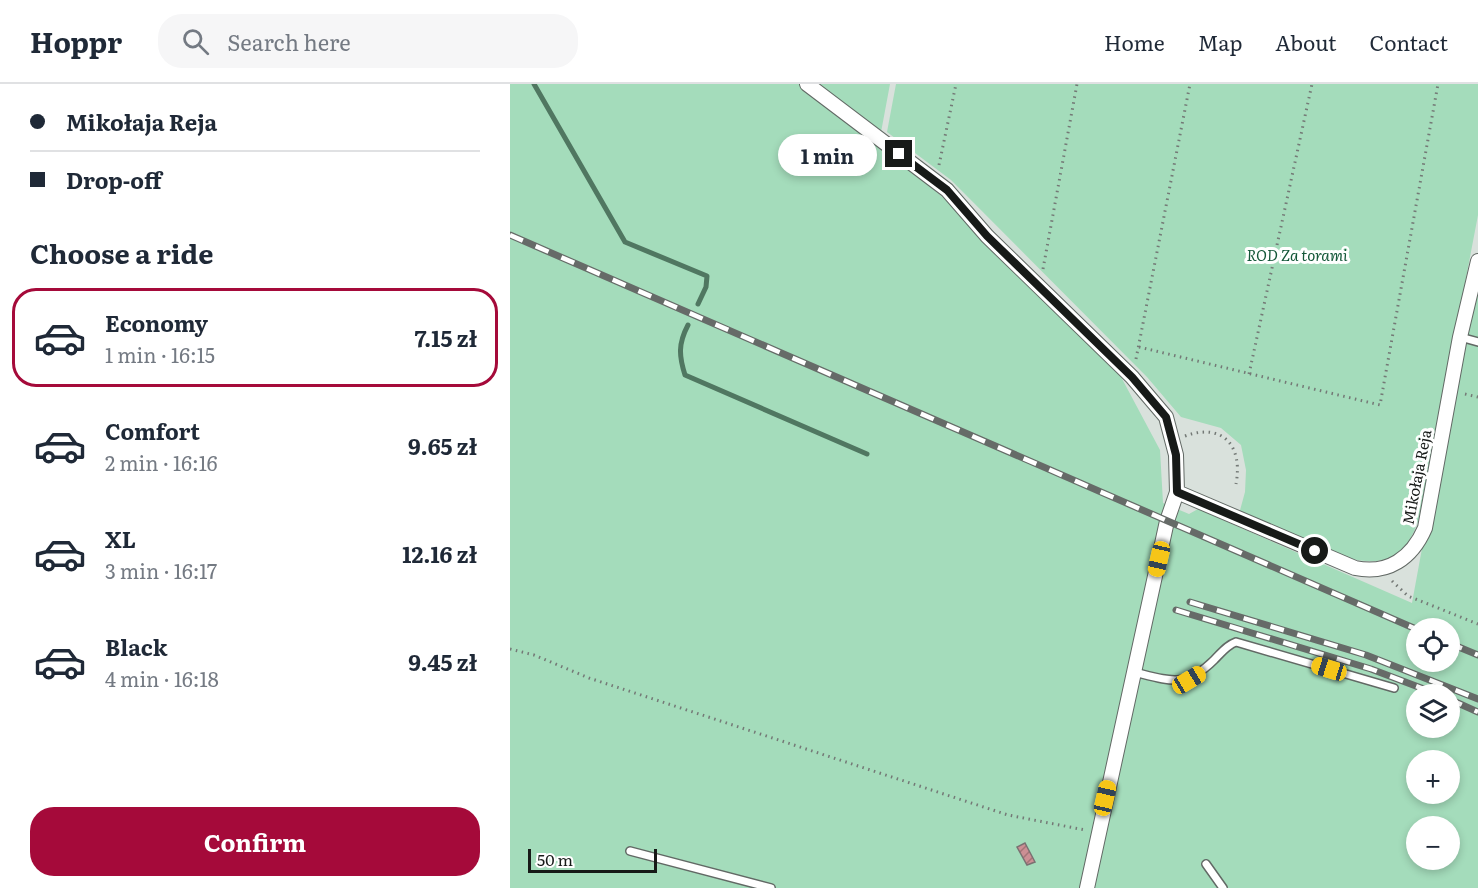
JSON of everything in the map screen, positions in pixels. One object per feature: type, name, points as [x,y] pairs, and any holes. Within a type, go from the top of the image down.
[{"type":"street","points":[[807,84],[936,182],[1132,377],[1166,417],[1176,455],[1177,492],[1167,521],[1097,833],[1087,888]]},
{"type":"street","name":"Mikołaja Reja","points":[[1385,569],[1409,555],[1425,528],[1460,337],[1478,261]]},
{"type":"street","points":[[1177,492],[1355,568],[1371,572],[1385,569]]},
{"type":"lane","points":[[1460,337],[1478,342]]},
{"type":"lane","points":[[1134,672],[1172,682],[1189,680],[1201,672],[1230,644],[1236,642],[1394,688]]},
{"type":"lane","points":[[630,851],[771,888]]},
{"type":"lane","points":[[1206,864],[1223,888]]},
{"type":"path","points":[[936,182],[956,84]]},
{"type":"path","points":[[1041,288],[1046,239],[1077,84]]},
{"type":"path","points":[[1132,377],[1190,84]]},
{"type":"path","points":[[1249,374],[1311,84]]},
{"type":"path","points":[[1139,347],[1380,405],[1438,84]]},
{"type":"path","points":[[1172,441],[1206,431],[1218,434],[1235,449],[1239,460],[1236,484]]},
{"type":"path","points":[[1385,569],[1395,586],[1408,596],[1478,624]]},
{"type":"path","points":[[510,649],[534,655],[589,678],[1008,815],[1097,833]]},
{"type":"green space","points":[[510,84],[890,84],[879,143],[974,224],[1112,360],[1160,450],[1163,503],[1189,514],[1198,509],[1412,603],[1449,401],[1478,263],[1478,888],[510,888]]},
{"type":"green space","name":"ROD Za torami","points":[[896,84],[1478,84],[1478,215],[1423,504],[1419,519],[1407,544],[1390,558],[1378,561],[1348,558],[1239,514],[1245,492],[1246,470],[1241,445],[1221,428],[1181,417],[1147,377],[951,180],[887,132]]},
{"type":"building","points":[[1025,843],[1035,862],[1027,865],[1017,847]]},
{"type":"waterway","points":[[534,84],[625,242],[707,276],[706,287],[698,304]]},
{"type":"waterway","points":[[688,325],[680,350],[685,375],[867,454]]},
{"type":"railway","points":[[510,235],[1406,625]]},
{"type":"railway","points":[[1190,602],[1366,655],[1478,699]]},
{"type":"railway","points":[[1176,610],[1371,669],[1411,684]]},
{"type":"railway","points":[[1460,648],[1478,655]]},
{"type":"railway","points":[[1460,704],[1478,712]]},
{"type":"route","points":[[899,154],[947,190],[987,236],[1132,377],[1166,417],[1176,455],[1177,492],[1315,551]]}]
